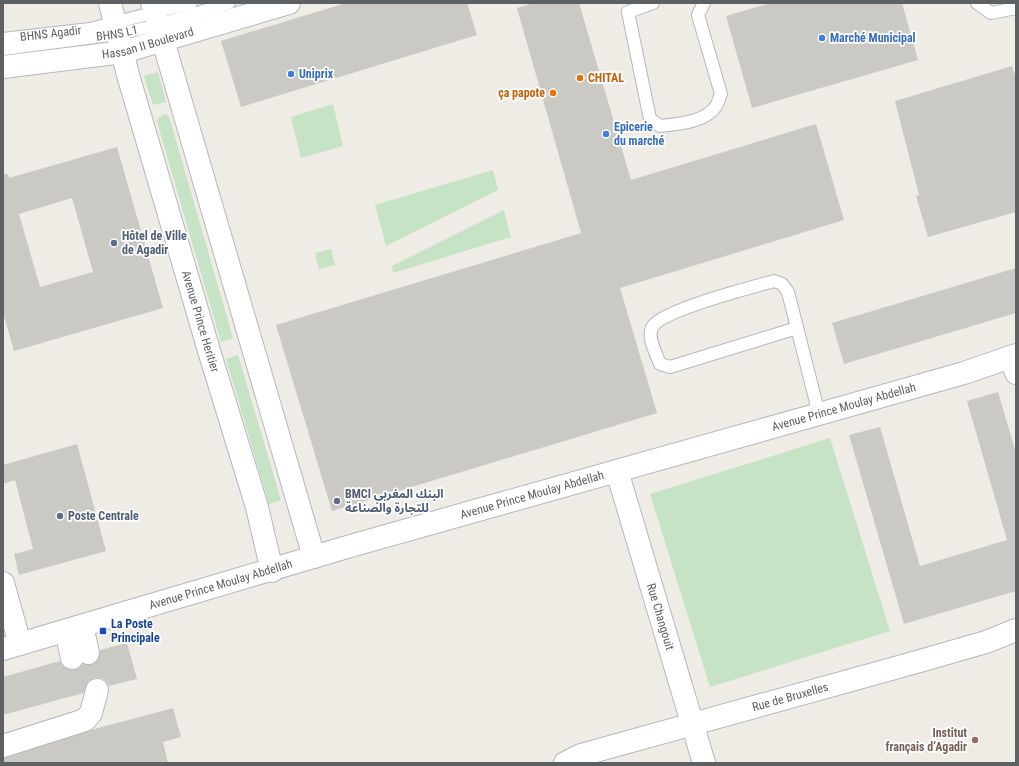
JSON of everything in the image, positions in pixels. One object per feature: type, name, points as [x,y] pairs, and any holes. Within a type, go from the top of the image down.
[{"type":"street","name":"Hassan II Boulevard","points":[[3,67],[116,28],[157,20],[289,3]]},
{"type":"street","points":[[157,20],[314,557]]},
{"type":"street","name":"Avenue Prince Heritier","points":[[116,28],[210,354],[257,507],[272,571]]},
{"type":"street","name":"Avenue Prince Moulay Abdellah","points":[[12,647],[272,571],[314,557],[577,481],[964,373],[1014,362]]},
{"type":"street","name":"Rue Changouit","points":[[617,471],[704,763]]},
{"type":"street","points":[[3,583],[12,647]]},
{"type":"street","points":[[74,628],[80,655]]},
{"type":"street","name":"Rue de Bruxelles","points":[[565,763],[581,755],[913,664],[986,642],[1016,630]]},
{"type":"street","points":[[3,746],[85,720],[91,714],[91,696]]},
{"type":"lane","name":"BHNS Agadir","points":[[3,39],[90,29],[116,28],[157,20],[191,3]]},
{"type":"lane","points":[[157,20],[229,3]]},
{"type":"lane","points":[[653,3],[628,12],[650,119],[660,126],[679,124],[708,115],[717,105],[721,94],[698,14],[704,3]]},
{"type":"lane","points":[[977,3],[991,13],[1016,8]]},
{"type":"lane","name":"BHNS L1","points":[[3,49],[116,28]]},
{"type":"lane","points":[[797,328],[670,367],[660,364],[650,335],[652,327],[666,317],[689,308],[774,281],[782,284],[788,292],[819,414]]},
{"type":"green space","points":[[158,72],[166,102],[153,105],[144,76]]},
{"type":"green space","points":[[333,104],[343,146],[301,158],[291,117]]},
{"type":"green space","points":[[165,114],[169,116],[233,338],[221,342],[157,122],[158,118]]},
{"type":"green space","points":[[493,170],[498,190],[386,246],[375,205]]},
{"type":"green space","points":[[504,210],[511,237],[393,273],[392,266]]},
{"type":"green space","points":[[331,249],[335,265],[319,269],[315,253]]},
{"type":"green space","points":[[238,355],[281,500],[269,504],[226,359]]},
{"type":"green space","points":[[830,438],[890,631],[710,687],[650,494]]},
{"type":"building","name":"Uniprix","points":[[346,3],[467,3],[477,35],[241,107],[221,41]]},
{"type":"building","points":[[533,3],[579,3],[631,180],[816,124],[844,220],[620,288],[657,413],[332,511],[276,325],[581,233],[517,8]]},
{"type":"building","name":"Marché Municipal","points":[[771,3],[902,3],[918,60],[752,108],[726,16]]},
{"type":"building","points":[[1012,66],[1016,78],[1016,212],[928,237],[916,196],[919,195],[895,101]]},
{"type":"building","name":"Hôtel de Ville de Agadir","points":[[117,147],[163,308],[14,351],[3,312],[3,174],[8,174],[9,178]],"holes":[[[72,198],[93,272],[40,287],[19,214]]]},
{"type":"building","points":[[1016,268],[1016,313],[844,364],[832,323]]},
{"type":"building","points":[[998,392],[1016,453],[1016,591],[904,624],[849,435],[880,427],[920,566],[1007,540],[967,401]]},
{"type":"building","name":"Poste Centrale","points":[[77,444],[106,551],[19,575],[14,554],[33,549],[15,480],[3,484],[3,465]]},
{"type":"building","points":[[127,643],[137,679],[109,686],[106,681],[101,678],[94,678],[88,682],[83,693],[3,715],[3,677],[60,661],[68,670],[75,670],[83,664],[90,665],[96,662],[100,657],[100,650]]},
{"type":"building","points":[[173,708],[181,737],[163,742],[168,763],[3,763],[3,758],[91,730]]},
{"type":"tunnel","points":[[88,653],[97,690]]},
{"type":"tunnel","points":[[72,658],[82,693]]},
{"type":"place","name":"Marché Municipal","points":[[822,38]]},
{"type":"place","name":"Uniprix","points":[[291,74]]},
{"type":"place","name":"CHITAL","points":[[580,78]]},
{"type":"place","name":"ça papote","points":[[553,93]]},
{"type":"place","name":"Epicerie du marché","points":[[606,134]]},
{"type":"place","name":"Hôtel de Ville de Agadir","points":[[114,243]]},
{"type":"place","name":"BMCI البنك المغربي للتجارة والصناعة","points":[[337,501]]},
{"type":"place","name":"Poste Centrale","points":[[60,516]]},
{"type":"place","name":"La Poste Principale","points":[[103,631]]},
{"type":"place","name":"Institut français d’Agadir","points":[[975,740]]}]
